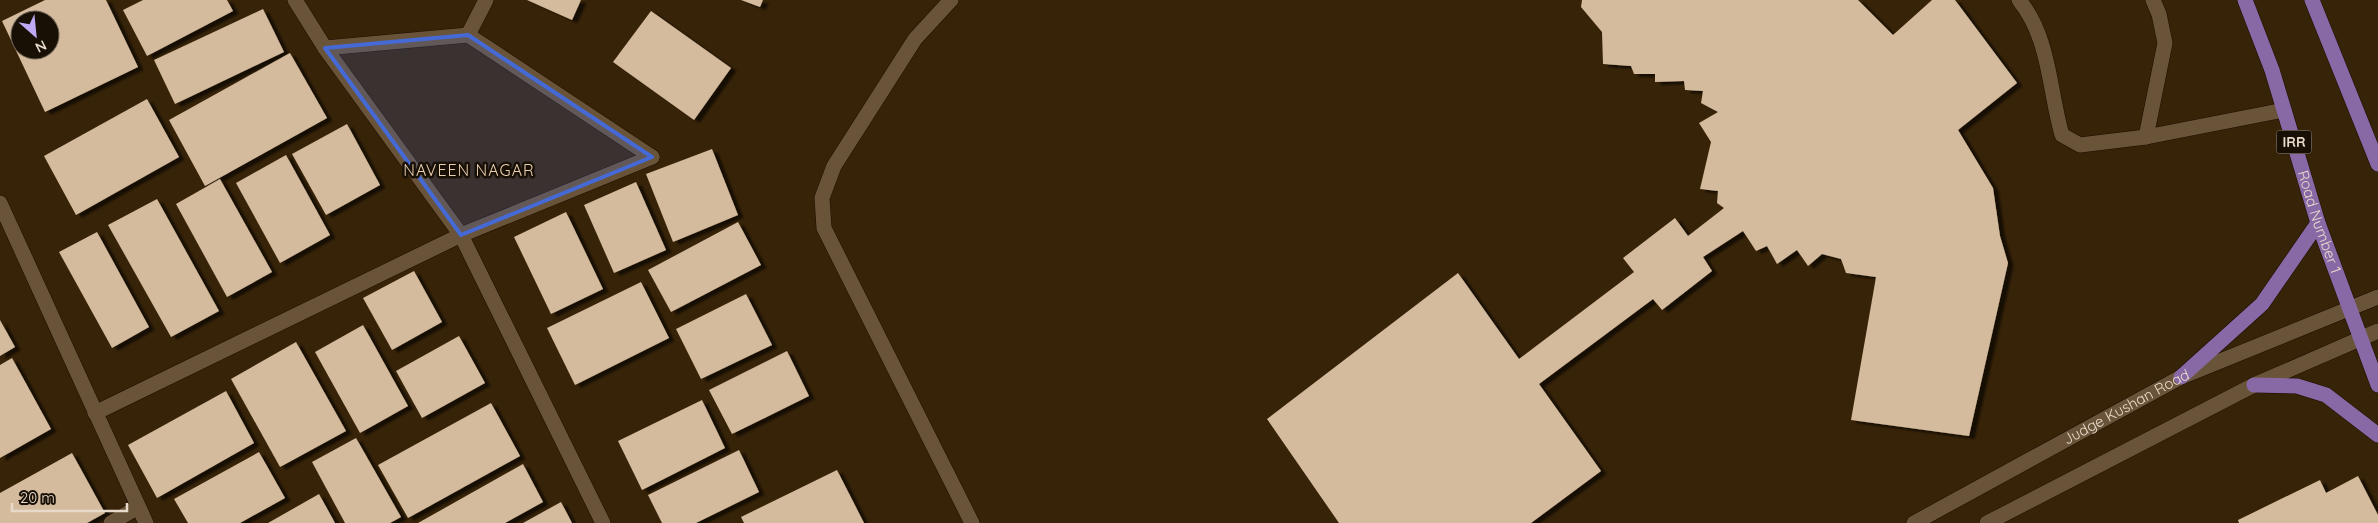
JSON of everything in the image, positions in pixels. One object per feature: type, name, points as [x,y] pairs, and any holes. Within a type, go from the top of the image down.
[{"type":"main road","name":"Road Number 1","points":[[2245,0],[2272,70],[2318,223],[2378,385]]},
{"type":"main road","points":[[2312,0],[2378,164]]},
{"type":"main road","points":[[2181,377],[2262,304],[2318,223]]},
{"type":"main road","points":[[2254,385],[2297,386],[2326,395],[2378,435]]},
{"type":"street","points":[[295,0],[325,48],[461,235],[603,523]]},
{"type":"street","points":[[468,35],[486,0]]},
{"type":"street","points":[[950,0],[915,39],[834,166],[822,198],[824,228],[972,523]]},
{"type":"street","points":[[2019,0],[2033,22],[2043,46],[2062,135],[2080,145],[2146,137],[2284,110]]},
{"type":"street","points":[[2146,137],[2165,43],[2159,14],[2153,0]]},
{"type":"street","points":[[95,413],[461,235],[652,157],[468,35],[325,48]]},
{"type":"street","points":[[0,203],[146,523]]},
{"type":"street","name":"Judge Kushan Road","points":[[1914,523],[2181,377],[2378,297]]},
{"type":"street","points":[[1987,523],[2254,385],[2378,330]]},
{"type":"street","points":[[111,523],[138,507]]},
{"type":"highlighted area","points":[[468,35],[652,157],[461,235],[325,48]]},
{"type":"building","points":[[45,0],[106,0],[138,67],[45,112],[20,60],[60,60],[60,10],[25,10]]},
{"type":"building","points":[[143,0],[227,0],[233,11],[147,56],[123,10]]},
{"type":"building","points":[[527,0],[581,0],[572,20]]},
{"type":"building","points":[[741,0],[763,0],[760,7]]},
{"type":"building","points":[[1582,0],[1858,0],[1893,35],[1932,0],[1955,0],[2017,83],[1958,130],[1993,188],[2000,236],[2008,263],[1969,436],[1851,420],[1876,277],[1846,273],[1841,259],[1822,254],[1808,266],[1797,250],[1777,264],[1767,246],[1756,251],[1743,231],[1703,257],[1712,271],[1662,310],[1653,299],[1539,384],[1601,471],[1531,523],[1339,523],[1267,419],[1458,273],[1519,359],[1634,272],[1623,258],[1675,218],[1688,236],[1724,208],[1717,203],[1718,191],[1700,189],[1711,142],[1699,123],[1718,112],[1701,103],[1703,91],[1685,90],[1684,81],[1655,82],[1655,74],[1634,74],[1631,66],[1603,64],[1602,32],[1581,7]]},
{"type":"building","points":[[263,9],[284,52],[175,104],[154,60]]},
{"type":"building","points":[[651,11],[731,68],[694,120],[613,62]]},
{"type":"building","points":[[10,17],[10,38],[2,21]]},
{"type":"building","points":[[290,53],[327,118],[205,186],[169,120]]},
{"type":"building","points":[[147,99],[179,157],[76,215],[44,156]]},
{"type":"building","points":[[347,124],[380,185],[326,215],[292,154]]},
{"type":"building","points":[[712,149],[738,215],[673,242],[646,174]]},
{"type":"building","points":[[286,155],[330,235],[280,263],[236,183]]},
{"type":"building","points":[[220,179],[272,272],[227,297],[176,204]]},
{"type":"building","points":[[636,182],[666,250],[614,273],[584,205]]},
{"type":"building","points":[[157,199],[219,311],[171,337],[108,225]]},
{"type":"building","points":[[566,212],[603,289],[551,314],[514,237]]},
{"type":"building","points":[[738,222],[761,265],[671,312],[648,270]]},
{"type":"building","points":[[97,232],[149,327],[112,348],[59,252]]},
{"type":"building","points":[[414,271],[442,322],[392,350],[363,298]]},
{"type":"building","points":[[641,282],[669,338],[575,385],[547,328]]},
{"type":"building","points":[[746,294],[772,345],[701,379],[676,329]]},
{"type":"building","points":[[0,320],[15,347],[0,356]]},
{"type":"building","points":[[363,325],[408,406],[360,433],[315,352]]},
{"type":"building","points":[[459,336],[485,383],[422,418],[396,371]]},
{"type":"building","points":[[296,342],[346,431],[280,467],[231,379]]},
{"type":"building","points":[[787,351],[809,396],[732,434],[709,390]]},
{"type":"building","points":[[12,358],[51,429],[0,458],[0,365]]},
{"type":"building","points":[[226,391],[254,443],[157,498],[128,445]]},
{"type":"building","points":[[702,400],[725,448],[642,490],[618,441]]},
{"type":"building","points":[[491,403],[520,456],[408,518],[378,465]]},
{"type":"building","points":[[356,438],[401,517],[390,523],[345,523],[312,462]]},
{"type":"building","points":[[739,450],[759,492],[696,523],[662,523],[648,495]]},
{"type":"building","points":[[259,452],[285,498],[240,523],[188,523],[174,499]]},
{"type":"building","points":[[72,453],[105,513],[87,523],[0,523],[0,493]]},
{"type":"building","points":[[523,464],[543,502],[505,523],[418,523]]},
{"type":"building","points":[[837,470],[864,523],[744,523],[741,517]]},
{"type":"building","points":[[2358,476],[2378,515],[2378,523],[2239,523],[2238,520],[2320,480],[2326,493]]},
{"type":"building","points":[[319,494],[335,523],[268,523]]},
{"type":"building","points":[[561,502],[572,523],[523,523]]},
{"type":"district","name":"NAVEEN NAGAR","points":[[469,170]]}]
